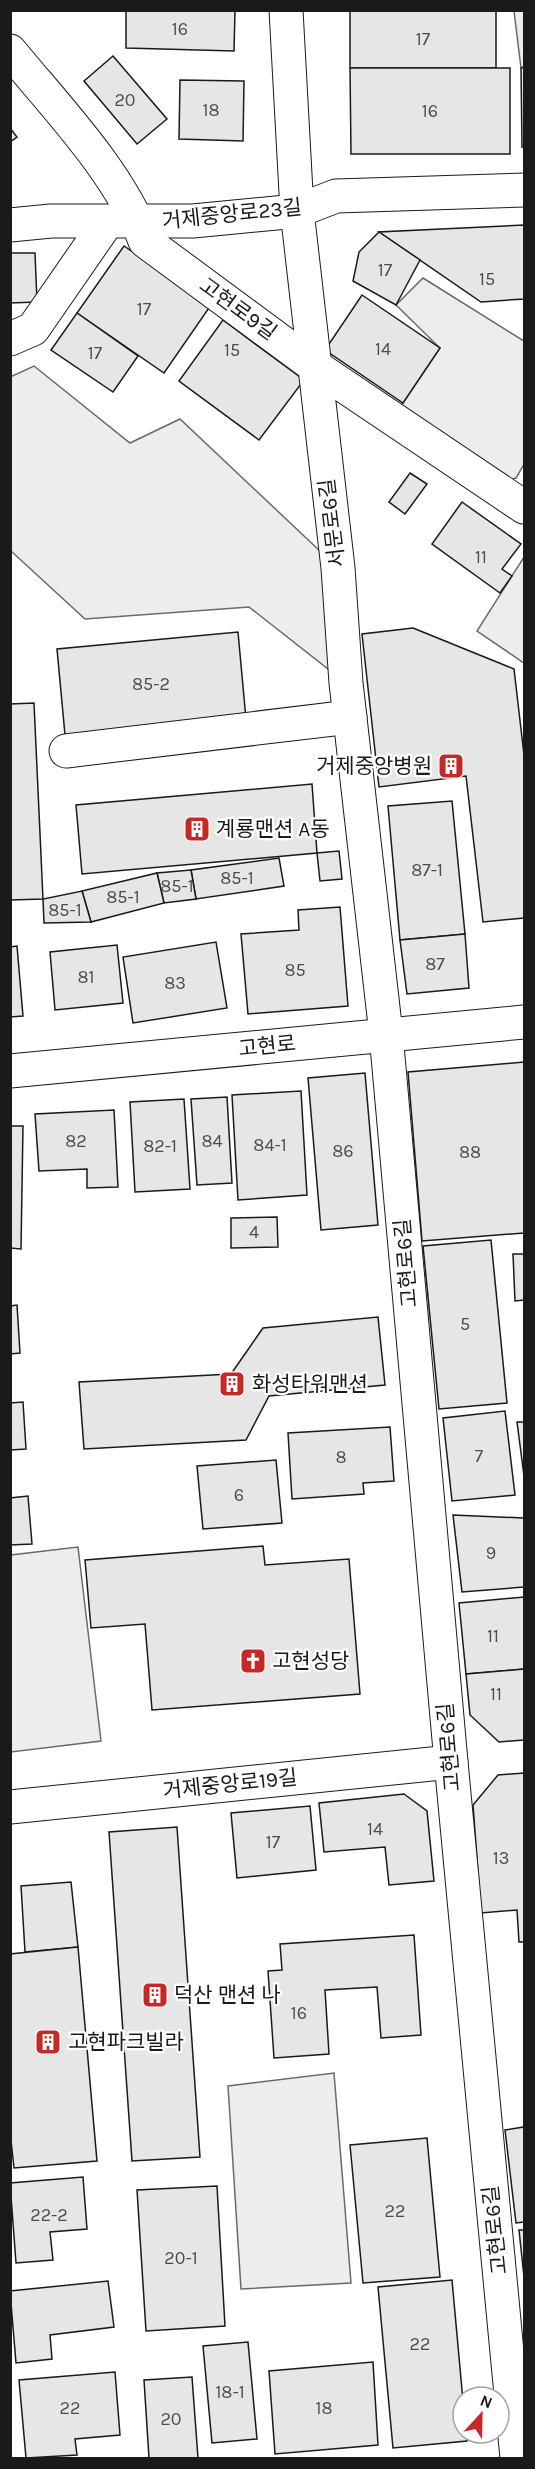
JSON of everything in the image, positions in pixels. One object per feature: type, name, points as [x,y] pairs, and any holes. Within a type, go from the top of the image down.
[{"type":"street","name":"서문로6길","points":[[286,10],[297,212],[338,568],[350,717],[386,1034]]},
{"type":"street","name":"고현로9길","points":[[10,51],[91,148],[123,222],[145,241],[313,365],[525,507]]},
{"type":"street","name":"거제중앙로23길","points":[[10,225],[193,221],[297,212],[336,196],[525,190]]},
{"type":"street","points":[[10,339],[33,329],[123,222]]},
{"type":"street","points":[[66,751],[350,717]]},
{"type":"street","name":"고현로","points":[[10,1071],[525,1022]]},
{"type":"street","name":"고현로6길","points":[[386,1034],[450,1762],[518,2458]]},
{"type":"street","name":"거제중앙로19길","points":[[10,1807],[450,1762]]},
{"type":"shaded area","points":[[514,11],[524,11],[524,67],[521,68]]},
{"type":"shaded area","points":[[423,278],[524,341],[524,464],[516,478],[488,485],[389,415],[403,403],[440,348],[396,305]]},
{"type":"shaded area","points":[[34,366],[130,443],[180,419],[338,568],[346,683],[249,607],[85,619],[11,551],[10,377]]},
{"type":"shaded area","points":[[524,557],[524,663],[477,631]]},
{"type":"shaded area","points":[[78,1547],[101,1741],[11,1752],[11,1555]]},
{"type":"shaded area","points":[[334,2073],[351,2283],[241,2289],[228,2086]]},
{"type":"building","points":[[126,10],[235,10],[234,51],[126,48]]},
{"type":"building","points":[[350,10],[496,10],[496,68],[350,68]]},
{"type":"building","points":[[113,56],[167,119],[137,144],[84,81]]},
{"type":"building","points":[[524,67],[524,147],[522,147],[521,68]]},
{"type":"building","points":[[350,68],[510,68],[510,154],[351,154]]},
{"type":"building","points":[[180,80],[244,81],[243,141],[179,139]]},
{"type":"building","points":[[10,128],[17,137],[10,142]]},
{"type":"building","points":[[524,225],[524,299],[481,302],[379,232]]},
{"type":"building","points":[[379,232],[420,260],[396,305],[353,281],[359,252]]},
{"type":"building","points":[[124,246],[211,305],[164,373],[77,313]]},
{"type":"building","points":[[10,253],[35,253],[37,302],[10,303]]},
{"type":"building","points":[[362,295],[440,348],[403,403],[325,350]]},
{"type":"building","points":[[77,313],[138,356],[113,392],[51,350]]},
{"type":"building","points":[[223,320],[304,380],[259,440],[179,381]]},
{"type":"building","points":[[410,473],[427,484],[405,514],[389,502]]},
{"type":"building","points":[[462,502],[521,544],[502,569],[512,576],[500,593],[432,544]]},
{"type":"building","name":"거제중앙병원","points":[[413,628],[514,669],[524,755],[524,918],[483,922],[466,776],[379,787],[362,634]]},
{"type":"building","points":[[238,632],[246,719],[65,735],[57,649]]},
{"type":"building","points":[[34,703],[43,899],[10,900],[10,704]]},
{"type":"building","name":"계룡맨션 A동","points":[[312,784],[317,853],[82,874],[76,805]]},
{"type":"building","points":[[452,801],[465,934],[400,940],[388,806]]},
{"type":"building","points":[[339,851],[342,879],[320,881],[317,853]]},
{"type":"building","points":[[279,858],[284,886],[196,899],[191,870]]},
{"type":"building","points":[[191,870],[196,899],[164,903],[157,873]]},
{"type":"building","points":[[157,873],[164,903],[91,922],[82,891]]},
{"type":"building","points":[[82,891],[91,922],[44,923],[43,899]]},
{"type":"building","points":[[340,907],[348,1006],[248,1014],[241,934],[299,930],[298,910]]},
{"type":"building","points":[[465,934],[469,988],[407,994],[400,940]]},
{"type":"building","points":[[216,942],[227,1008],[133,1023],[123,957]]},
{"type":"building","points":[[117,945],[123,1003],[55,1010],[50,952]]},
{"type":"building","points":[[17,946],[23,1016],[10,1017],[10,947]]},
{"type":"building","points":[[524,1062],[524,1233],[422,1241],[408,1072]]},
{"type":"building","points":[[365,1073],[378,1225],[321,1230],[308,1078]]},
{"type":"building","points":[[301,1091],[307,1195],[238,1200],[232,1095]]},
{"type":"building","points":[[227,1097],[232,1183],[197,1185],[191,1099]]},
{"type":"building","points":[[184,1099],[190,1189],[135,1192],[130,1102]]},
{"type":"building","points":[[114,1110],[118,1187],[87,1188],[87,1169],[39,1171],[35,1114]]},
{"type":"building","points":[[10,1126],[23,1126],[21,1249],[10,1248]]},
{"type":"building","points":[[277,1217],[278,1247],[231,1248],[231,1218]]},
{"type":"building","points":[[491,1240],[507,1403],[439,1409],[423,1246]]},
{"type":"building","points":[[513,1254],[524,1254],[524,1300],[515,1301]]},
{"type":"building","points":[[17,1305],[20,1353],[10,1354],[10,1306]]},
{"type":"building","name":"화성타워맨션","points":[[378,1317],[385,1385],[269,1396],[246,1440],[84,1449],[79,1382],[231,1374],[263,1328]]},
{"type":"building","points":[[23,1402],[26,1449],[10,1450],[10,1403]]},
{"type":"building","points":[[505,1411],[515,1495],[452,1501],[443,1418]]},
{"type":"building","points":[[517,1422],[524,1422],[524,1476]]},
{"type":"building","points":[[390,1427],[394,1481],[363,1483],[364,1494],[292,1499],[288,1433]]},
{"type":"building","points":[[276,1460],[282,1523],[203,1529],[197,1466]]},
{"type":"building","points":[[28,1496],[32,1544],[10,1545],[10,1498]]},
{"type":"building","points":[[453,1515],[524,1518],[524,1587],[462,1592]]},
{"type":"building","name":"고현성당","points":[[263,1546],[265,1565],[349,1559],[360,1694],[152,1710],[145,1624],[91,1628],[85,1560]]},
{"type":"building","points":[[524,1597],[524,1669],[466,1674],[459,1603]]},
{"type":"building","points":[[524,1669],[524,1740],[499,1742],[470,1715],[466,1674]]},
{"type":"building","points":[[524,1773],[524,1942],[519,1942],[517,1910],[481,1913],[473,1805],[498,1775]]},
{"type":"building","points":[[404,1794],[427,1811],[434,1881],[389,1885],[385,1847],[324,1852],[319,1803]]},
{"type":"building","points":[[310,1806],[316,1870],[237,1878],[231,1813]]},
{"type":"building","name":"덕산 맨션 나","points":[[177,1827],[200,2157],[132,2161],[109,1832]]},
{"type":"building","points":[[71,1882],[78,1947],[25,1952],[21,1886]]},
{"type":"building","points":[[414,1935],[421,2035],[381,2038],[377,1987],[325,1990],[329,2054],[274,2058],[268,1971],[282,1970],[280,1944]]},
{"type":"building","name":"고현파크빌라","points":[[78,1947],[97,2161],[14,2168],[10,2131],[10,1954]]},
{"type":"building","points":[[524,2127],[524,2222],[516,2223],[505,2130]]},
{"type":"building","points":[[427,2138],[440,2277],[363,2283],[350,2145]]},
{"type":"building","points":[[83,2177],[87,2229],[50,2232],[53,2260],[16,2263],[10,2183]]},
{"type":"building","points":[[217,2186],[225,2326],[146,2331],[137,2190]]},
{"type":"building","points":[[519,2230],[524,2230],[524,2277]]},
{"type":"building","points":[[452,2280],[462,2385],[451,2385],[451,2443],[393,2448],[378,2287]]},
{"type":"building","points":[[108,2281],[114,2327],[50,2335],[52,2359],[16,2363],[10,2291]]},
{"type":"building","points":[[248,2342],[257,2439],[212,2443],[203,2346]]},
{"type":"building","points":[[373,2362],[378,2445],[275,2454],[269,2371]]},
{"type":"building","points":[[115,2372],[120,2435],[75,2439],[77,2455],[26,2458],[19,2380]]},
{"type":"building","points":[[192,2377],[198,2458],[149,2458],[144,2380]]},
{"type":"place","name":"거제중앙병원","points":[[451,766]]},
{"type":"place","name":"계룡맨션 A동","points":[[197,829]]},
{"type":"place","name":"화성타워맨션","points":[[232,1384]]},
{"type":"place","name":"고현성당","points":[[253,1661]]},
{"type":"place","name":"덕산 맨션 나","points":[[155,1995]]},
{"type":"place","name":"고현파크빌라","points":[[48,2042]]}]
